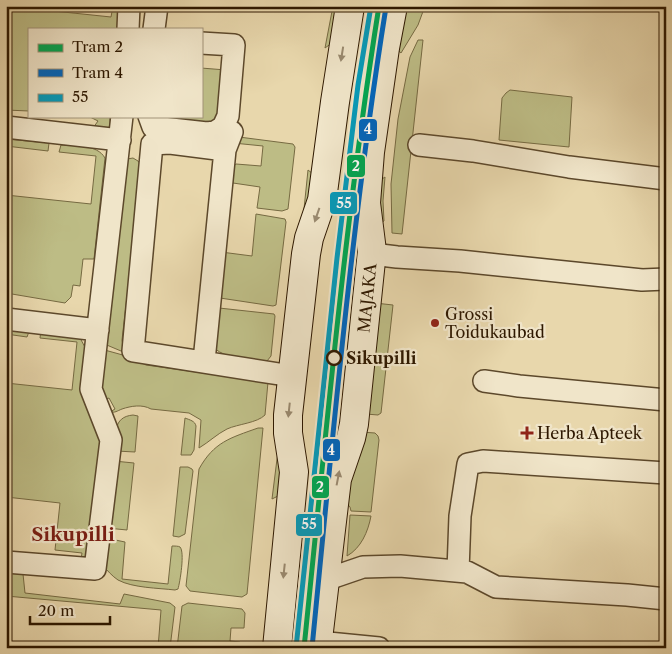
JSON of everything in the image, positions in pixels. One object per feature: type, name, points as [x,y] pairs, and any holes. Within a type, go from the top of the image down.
[{"type":"street","points":[[128,28],[129,6]]},
{"type":"street","points":[[154,28],[157,6]]},
{"type":"street","points":[[277,648],[294,472],[288,425],[292,376],[306,254],[309,238],[322,200],[350,6]]},
{"type":"street","name":"MAJAKA","points":[[318,645],[337,478],[354,424],[372,254],[366,203],[368,169],[385,48],[393,6]]},
{"type":"street","points":[[150,118],[153,127],[215,132],[223,127],[228,116],[234,45],[202,43]]},
{"type":"street","points":[[6,562],[95,570],[111,440],[91,389],[122,118]]},
{"type":"street","points":[[6,127],[120,140]]},
{"type":"street","points":[[204,362],[228,141],[152,144],[133,351],[292,376]]},
{"type":"street","points":[[419,145],[666,179]]},
{"type":"street","points":[[372,254],[397,258],[460,261],[642,280],[666,279]]},
{"type":"street","points":[[6,319],[98,330]]},
{"type":"street","points":[[484,381],[666,400]]},
{"type":"street","points":[[458,572],[460,516],[468,464],[483,461],[666,473]]},
{"type":"street","points":[[325,580],[363,567],[400,566],[467,572],[496,587],[627,595],[666,600]]},
{"type":"street","points":[[318,645],[379,648]]},
{"type":"shaded area","points":[[6,6],[111,17],[113,6],[120,6],[118,28],[28,28],[28,111],[6,110]]},
{"type":"shaded area","points":[[333,6],[341,6],[336,40],[325,48]]},
{"type":"shaded area","points":[[402,6],[425,6],[418,25],[401,53],[394,47]]},
{"type":"shaded area","points":[[418,40],[423,40],[402,234],[392,233],[391,184],[398,119],[410,57]]},
{"type":"shaded area","points":[[202,68],[226,70],[219,126],[162,120],[162,118],[202,118]]},
{"type":"shaded area","points":[[510,90],[572,97],[569,147],[499,140],[502,98]]},
{"type":"shaded area","points":[[92,118],[110,118],[110,126],[107,132],[88,135],[98,121]]},
{"type":"shaded area","points":[[239,137],[293,144],[295,147],[288,209],[282,211],[257,208],[260,187],[233,183],[229,179],[232,167],[236,164],[261,166],[263,146],[233,143]]},
{"type":"shaded area","points":[[6,139],[49,143],[48,151],[6,146]]},
{"type":"shaded area","points":[[61,145],[91,148],[97,150],[105,158],[94,259],[83,259],[80,286],[73,285],[71,297],[65,303],[6,293],[6,195],[91,204],[96,156],[59,152]]},
{"type":"shaded area","points":[[133,158],[142,166],[122,340],[124,351],[121,351],[102,343],[127,159]]},
{"type":"shaded area","points":[[308,170],[317,177],[309,211],[304,209]]},
{"type":"shaded area","points":[[385,177],[384,221],[377,225],[376,183]]},
{"type":"shaded area","points":[[256,214],[285,219],[286,222],[276,305],[273,306],[220,298],[221,252],[252,256]]},
{"type":"shaded area","points":[[375,303],[393,305],[381,413],[378,415],[366,414]]},
{"type":"shaded area","points":[[219,308],[274,314],[271,356],[267,361],[232,357],[214,348]]},
{"type":"shaded area","points":[[6,327],[30,329],[27,337],[6,334]]},
{"type":"shaded area","points":[[41,330],[80,338],[86,349],[102,439],[88,558],[81,559],[82,553],[55,550],[60,503],[6,497],[6,383],[72,390],[77,342],[40,338]]},
{"type":"shaded area","points":[[101,349],[130,357],[146,365],[268,382],[265,415],[257,420],[227,429],[199,448],[201,420],[189,413],[140,406],[110,412],[115,409],[109,398],[104,400],[99,386]]},
{"type":"shaded area","points":[[126,416],[138,416],[135,452],[116,451],[118,423]]},
{"type":"shaded area","points":[[185,418],[196,426],[194,450],[191,455],[181,455]]},
{"type":"shaded area","points":[[258,428],[263,428],[247,594],[242,597],[190,591],[186,586],[199,469],[211,453],[224,442]]},
{"type":"shaded area","points":[[361,432],[375,433],[379,440],[371,512],[351,511],[342,498]]},
{"type":"shaded area","points":[[278,453],[284,493],[272,499],[277,459]]},
{"type":"shaded area","points":[[114,461],[134,463],[127,530],[107,528]]},
{"type":"shaded area","points":[[180,467],[188,467],[193,471],[185,534],[179,537],[173,536]]},
{"type":"shaded area","points":[[350,515],[371,516],[363,539],[356,549],[347,556]]},
{"type":"shaded area","points":[[106,538],[125,542],[122,579],[168,584],[172,546],[180,547],[182,561],[178,589],[138,586],[118,580],[103,566]]},
{"type":"shaded area","points":[[6,569],[21,570],[25,593],[120,604],[124,594],[170,603],[175,607],[170,648],[158,648],[161,610],[6,596]]},
{"type":"shaded area","points":[[188,603],[242,609],[245,613],[244,628],[231,628],[230,641],[240,642],[242,648],[177,648],[182,606]]},
{"type":"tram line","name":"2","points":[[304,648],[346,246],[379,6]]},
{"type":"tram line","name":"4","points":[[312,648],[353,247],[386,7]]},
{"type":"transit line","name":"55","points":[[296,648],[337,258],[358,85],[371,6]]},
{"type":"place","name":"Grossi Toidukaubad","points":[[435,323]]},
{"type":"place","name":"Sikupilli","points":[[334,358]]},
{"type":"place","name":"Herba Apteek","points":[[527,433]]},
{"type":"district","name":"Sikupilli","points":[[73,534]]}]
